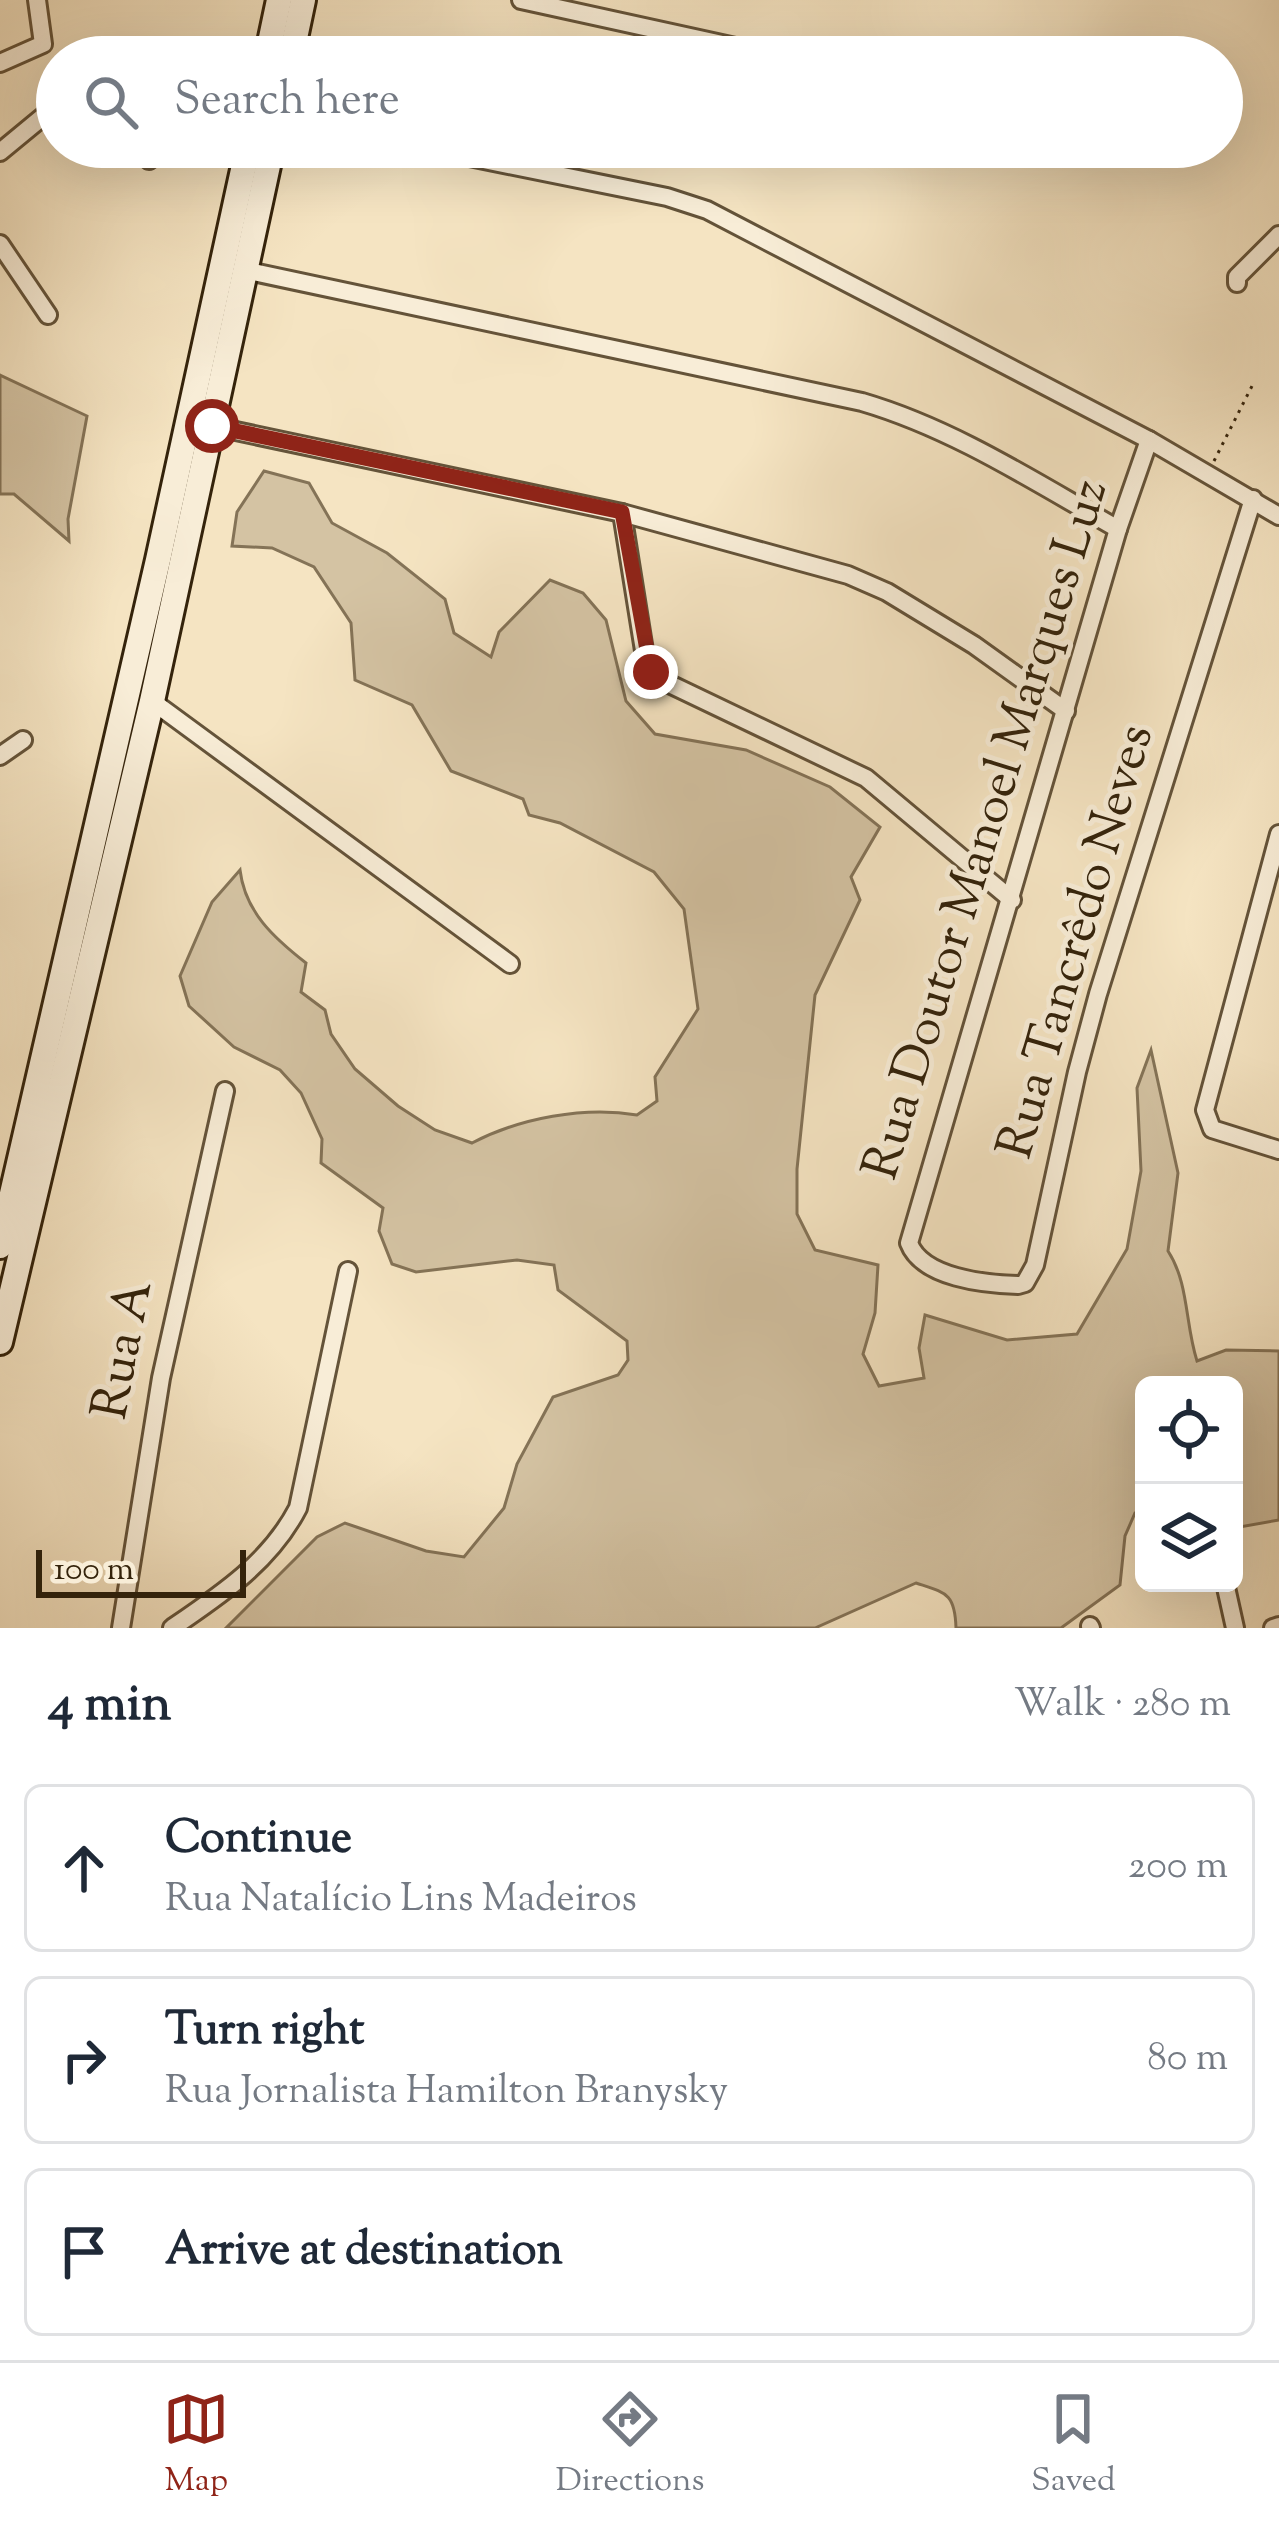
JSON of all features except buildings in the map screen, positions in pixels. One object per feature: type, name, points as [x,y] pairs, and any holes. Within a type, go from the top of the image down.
[{"type":"main road","points":[[271,36],[279,0]]},
{"type":"main road","points":[[295,36],[303,0]]},
{"type":"main road","points":[[0,1342],[75,971],[170,563],[244,168]]},
{"type":"main road","points":[[0,1246],[152,700],[170,563],[212,426],[267,168]]},
{"type":"street","points":[[37,0],[44,36]]},
{"type":"street","points":[[520,0],[685,36]]},
{"type":"street","points":[[0,63],[36,50]]},
{"type":"street","points":[[0,152],[36,122]]},
{"type":"street","points":[[524,168],[667,197],[707,211],[1149,440],[1279,516]]},
{"type":"street","points":[[1237,283],[1237,277],[1279,235]]},
{"type":"street","points":[[0,244],[48,315]]},
{"type":"street","points":[[244,270],[902,414],[944,432],[1118,529]]},
{"type":"street","points":[[212,426],[622,512],[848,574],[974,645],[1066,711]]},
{"type":"street","name":"Rua Doutor Manoel Marques Luz","points":[[909,1244],[1118,529],[1149,440]]},
{"type":"street","name":"Rua Tancrêdo Neves","points":[[909,1244],[915,1256],[938,1271],[1001,1285],[1025,1283],[1030,1274],[1098,994],[1253,499]]},
{"type":"street","points":[[622,512],[646,663],[657,678],[866,778],[1012,900]]},
{"type":"street","points":[[152,700],[510,964]]},
{"type":"street","points":[[0,756],[23,740]]},
{"type":"street","points":[[1279,834],[1205,1109],[1208,1126],[1279,1150]]},
{"type":"street","name":"Rua A","points":[[121,1628],[161,1378],[225,1091]]},
{"type":"street","points":[[172,1628],[254,1569],[284,1537],[298,1508],[348,1271]]},
{"type":"street","points":[[1227,1592],[1235,1628]]},
{"type":"path","points":[[1208,474],[1252,386]]},
{"type":"shaded area","points":[[0,375],[87,416],[68,519],[69,541],[14,494],[0,494]]},
{"type":"shaded area","points":[[264,471],[309,483],[332,523],[387,553],[445,599],[454,633],[491,657],[499,632],[550,580],[583,593],[606,620],[626,701],[655,734],[746,750],[830,787],[880,827],[851,877],[860,900],[815,995],[797,1169],[797,1214],[815,1250],[878,1265],[875,1313],[863,1354],[879,1386],[924,1378],[919,1348],[925,1315],[1007,1340],[1077,1334],[1127,1249],[1141,1171],[1137,1088],[1151,1050],[1178,1173],[1168,1251],[1180,1276],[1197,1361],[1226,1350],[1279,1351],[1279,1520],[1243,1526],[1243,1376],[1135,1376],[1135,1513],[1125,1536],[1120,1585],[1061,1628],[956,1628],[947,1596],[916,1583],[815,1628],[226,1628],[317,1537],[345,1523],[426,1551],[464,1557],[504,1508],[517,1464],[553,1397],[618,1375],[628,1360],[627,1341],[558,1290],[554,1265],[517,1260],[416,1272],[392,1264],[379,1231],[383,1208],[321,1163],[322,1139],[301,1093],[280,1070],[234,1047],[189,1006],[180,976],[212,902],[240,870],[255,911],[272,934],[306,963],[301,992],[325,1010],[331,1034],[355,1069],[435,1130],[472,1143],[553,1116],[637,1115],[657,1101],[655,1077],[698,1009],[684,909],[654,872],[560,823],[529,815],[523,799],[451,771],[412,705],[355,680],[351,623],[314,567],[272,548],[232,546],[237,512]]},
{"type":"route","points":[[212,426],[622,512],[651,672]]}]
